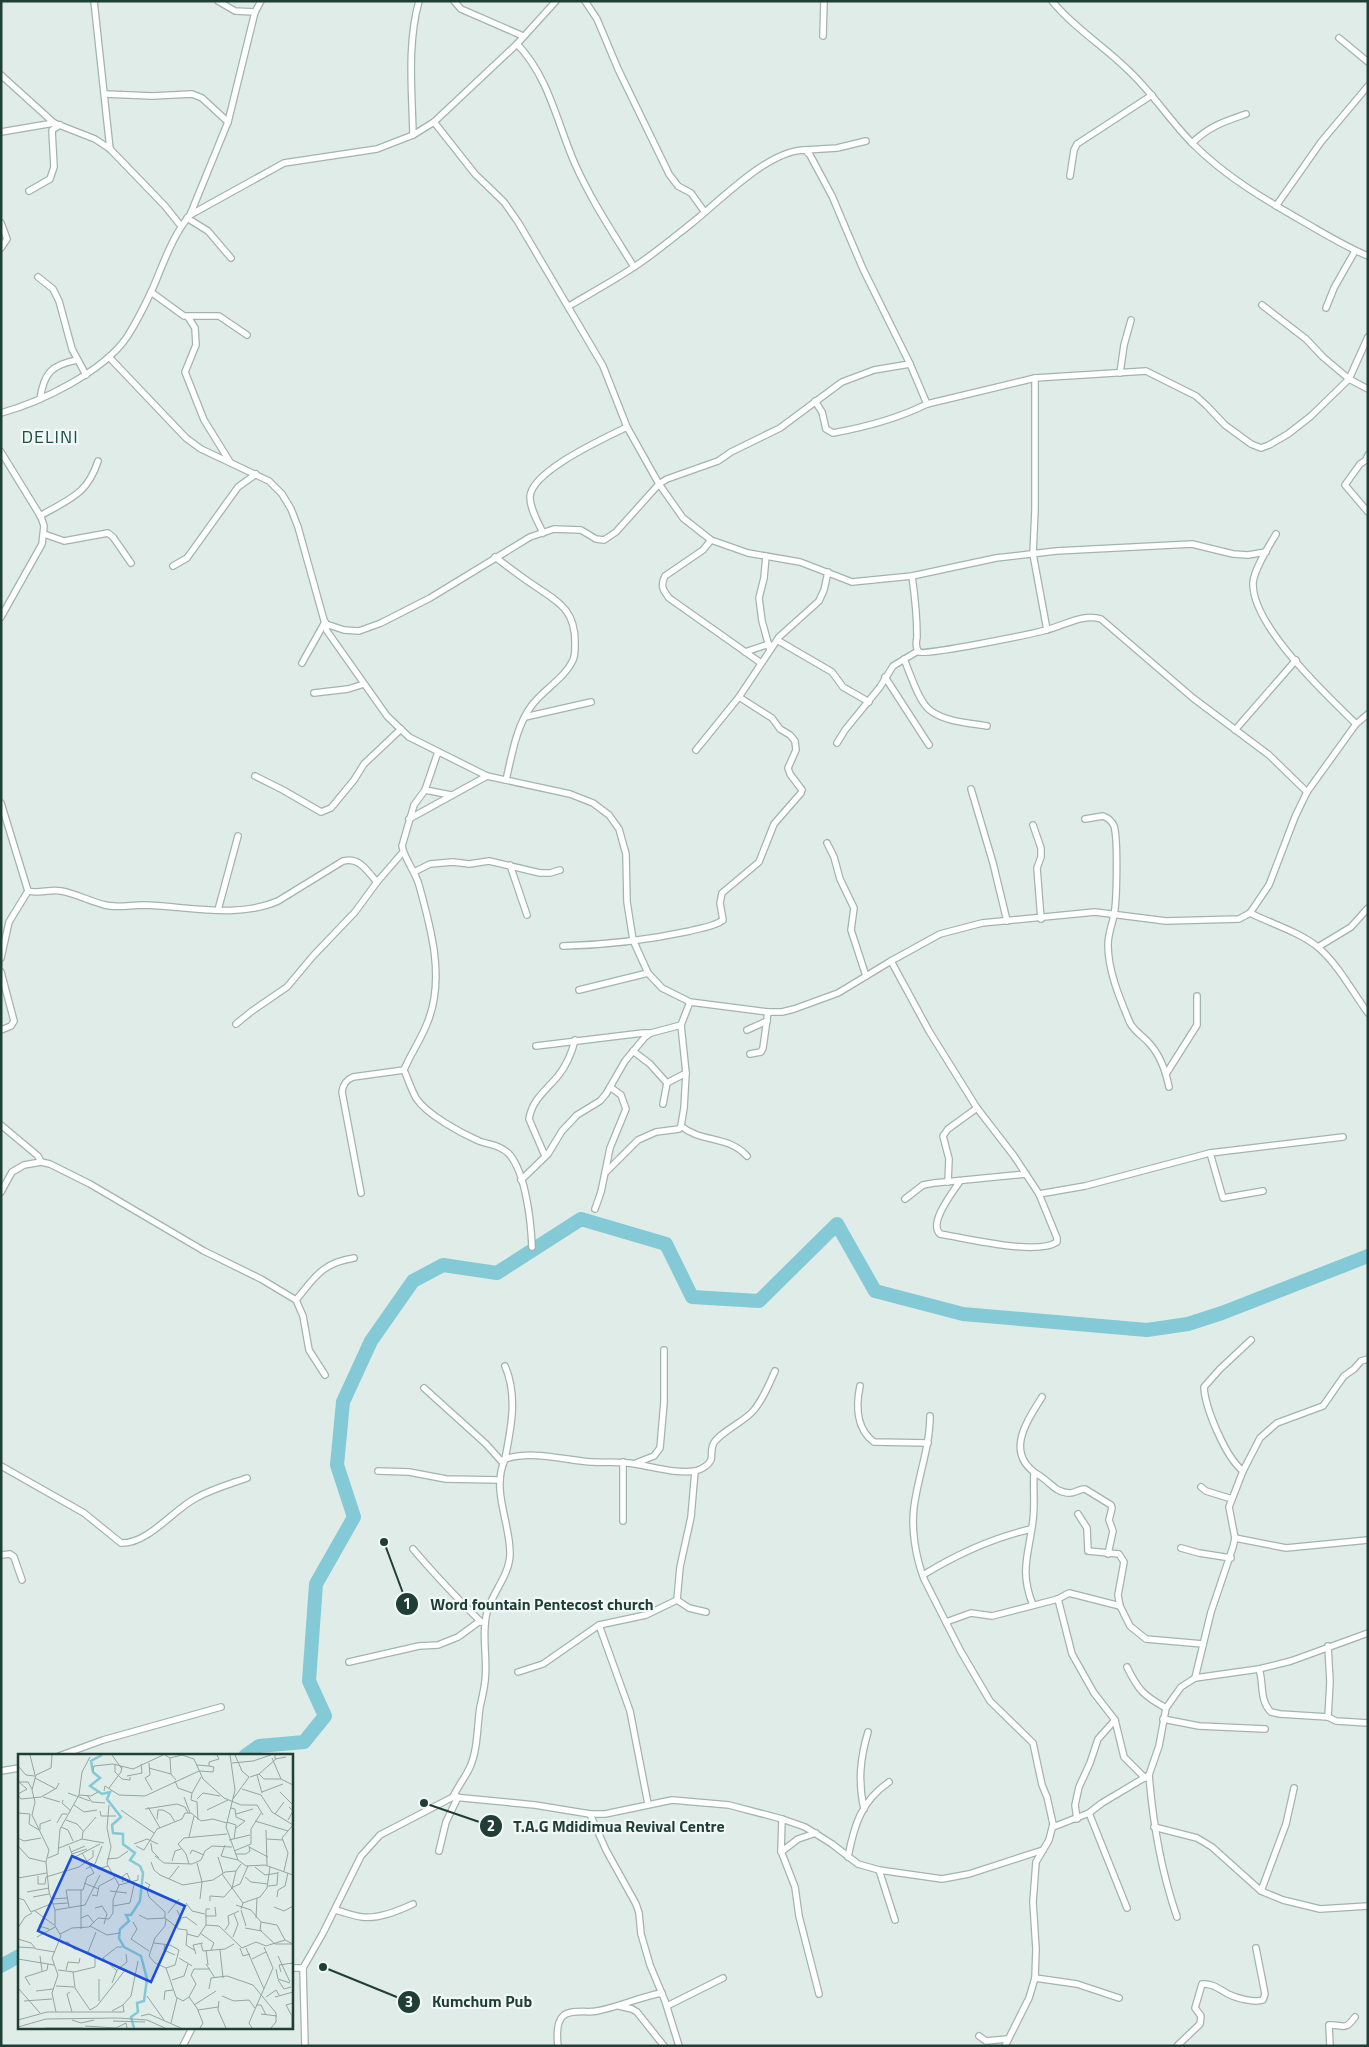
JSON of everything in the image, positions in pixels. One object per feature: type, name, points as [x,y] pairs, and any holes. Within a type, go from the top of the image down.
[{"type":"street","points":[[94,1],[110,149]]},
{"type":"street","points":[[218,1],[235,11],[255,12]]},
{"type":"street","points":[[1,413],[40,399],[86,375],[109,357],[127,337],[151,292],[181,226],[188,217],[228,122],[255,12],[261,1]]},
{"type":"street","points":[[413,135],[411,43],[419,1]]},
{"type":"street","points":[[454,1],[461,9],[522,36]]},
{"type":"street","points":[[188,217],[284,164],[377,149],[413,135],[434,122],[517,44],[522,36],[556,1]]},
{"type":"street","points":[[585,1],[597,20],[618,69],[669,174],[678,186],[691,193],[704,211]]},
{"type":"street","points":[[823,36],[824,1]]},
{"type":"street","points":[[1052,1],[1086,35],[1103,46],[1128,69],[1192,143],[1218,168],[1245,188],[1355,251],[1368,256]]},
{"type":"street","points":[[1339,38],[1368,62]]},
{"type":"street","points":[[517,44],[535,66],[547,90],[574,162],[591,197],[634,267]]},
{"type":"street","points":[[1,75],[57,124],[95,139],[110,149],[165,206],[181,226]]},
{"type":"street","points":[[1276,206],[1321,142],[1368,86]]},
{"type":"street","points":[[105,94],[152,96],[192,94],[202,98],[228,122]]},
{"type":"street","points":[[1070,176],[1074,150],[1077,144],[1152,95]]},
{"type":"street","points":[[1192,143],[1205,130],[1246,114]]},
{"type":"street","points":[[434,122],[474,174],[504,202],[518,222],[603,366],[627,427],[659,484],[683,518],[711,540],[748,553],[800,562],[852,582],[912,576],[987,560],[1120,546],[1192,544],[1233,554],[1248,555],[1266,552]]},
{"type":"street","points":[[1,132],[57,124]]},
{"type":"street","points":[[29,191],[50,179],[54,167],[52,130],[57,124]]},
{"type":"street","points":[[569,306],[634,267],[694,222],[704,211],[747,176],[794,150],[837,148],[866,141]]},
{"type":"street","points":[[805,150],[810,155],[832,196],[863,269],[910,364],[927,404]]},
{"type":"street","points":[[188,217],[208,231],[231,258]]},
{"type":"street","points":[[1,223],[7,239],[1,248]]},
{"type":"street","points":[[1326,308],[1334,288],[1355,251]]},
{"type":"street","points":[[38,277],[53,289],[59,300],[72,350],[86,375]]},
{"type":"street","points":[[151,292],[188,317],[195,328],[196,345],[185,372],[204,420],[230,462]]},
{"type":"street","points":[[1262,304],[1306,339],[1348,379],[1368,389]]},
{"type":"street","points":[[188,317],[219,316],[247,335]]},
{"type":"street","points":[[1120,373],[1124,345],[1131,320]]},
{"type":"street","points":[[815,401],[822,412],[826,429],[833,433],[890,419],[927,404],[1035,378],[1146,371],[1179,387],[1208,406],[1225,426],[1251,444],[1261,448],[1288,434],[1311,416],[1348,379],[1368,337]]},
{"type":"street","points":[[109,357],[186,438],[201,449],[269,481],[282,494],[291,509],[327,631],[387,716],[409,737],[487,776],[570,794],[593,802],[609,814],[619,829],[626,854],[628,902],[633,940],[648,974],[662,988],[690,1002],[768,1012],[782,1012],[808,1005],[838,993],[940,934],[982,923],[1095,912],[1166,921],[1239,919],[1250,913],[1269,885],[1295,817],[1308,792],[1356,724],[1368,714]]},
{"type":"street","points":[[40,399],[43,380],[48,373],[59,365],[77,360]]},
{"type":"street","points":[[325,623],[344,630],[359,631],[381,623],[430,598],[530,537],[543,533],[554,530],[581,530],[596,539],[604,540],[616,532],[659,484],[667,479],[718,461],[780,428],[842,382],[874,370],[910,364]]},
{"type":"street","points":[[1035,378],[1035,510],[1032,554],[1047,630]]},
{"type":"street","points":[[543,533],[530,497],[532,488],[539,479],[584,449],[627,427]]},
{"type":"street","points":[[1,452],[40,516],[44,526],[42,544],[1,617]]},
{"type":"street","points":[[1368,455],[1345,485],[1368,512]]},
{"type":"street","points":[[40,516],[76,495],[87,486],[93,477],[98,461]]},
{"type":"street","points":[[173,566],[187,558],[238,487],[256,474]]},
{"type":"street","points":[[44,534],[64,541],[108,533],[114,537],[131,563]]},
{"type":"street","points":[[1276,534],[1253,582],[1256,596],[1273,635],[1356,724]]},
{"type":"street","points":[[711,540],[703,550],[665,576],[662,583],[663,590],[669,598],[761,663]]},
{"type":"street","points":[[766,556],[764,578],[759,598],[762,622],[769,647]]},
{"type":"street","points":[[495,557],[555,598],[571,618],[575,640],[574,658],[566,671],[532,705],[525,717],[517,736],[506,780]]},
{"type":"street","points":[[696,750],[739,697],[769,647],[819,601],[824,590],[828,572]]},
{"type":"street","points":[[912,576],[918,614],[916,646],[922,654],[1047,630],[1094,616],[1101,619],[1193,698],[1269,755],[1308,792]]},
{"type":"street","points":[[1,602],[6,609]]},
{"type":"street","points":[[302,663],[325,623]]},
{"type":"street","points":[[777,640],[832,672],[844,687],[869,702]]},
{"type":"street","points":[[745,652],[769,647]]},
{"type":"street","points":[[837,743],[854,718],[869,702],[893,666],[918,651]]},
{"type":"street","points":[[904,659],[924,703],[930,710],[954,720],[987,726]]},
{"type":"street","points":[[1235,730],[1296,660]]},
{"type":"street","points":[[885,677],[930,745]]},
{"type":"street","points":[[314,693],[348,689],[364,684]]},
{"type":"street","points":[[563,946],[602,945],[686,932],[723,920],[720,903],[722,893],[759,862],[774,824],[801,793],[800,787],[790,774],[788,768],[796,750],[795,741],[790,735],[780,729],[772,718],[739,697]]},
{"type":"street","points":[[525,717],[591,702]]},
{"type":"street","points":[[255,776],[321,812],[326,811],[331,808],[354,780],[364,764],[401,729]]},
{"type":"street","points":[[404,1070],[428,1022],[434,1001],[436,978],[432,941],[418,883],[403,852],[404,839],[414,805],[425,790],[438,752]]},
{"type":"street","points":[[409,819],[487,776]]},
{"type":"street","points":[[971,788],[994,863],[1007,921]]},
{"type":"street","points":[[425,790],[451,795]]},
{"type":"street","points":[[1,803],[28,890],[9,922],[1,958]]},
{"type":"street","points":[[1085,819],[1103,816],[1114,827],[1117,870],[1115,914],[1108,946],[1112,970],[1130,1023],[1135,1031],[1149,1042],[1157,1054],[1166,1074],[1169,1087]]},
{"type":"street","points":[[1033,825],[1041,848],[1041,857],[1037,868],[1041,918]]},
{"type":"street","points":[[218,910],[238,836]]},
{"type":"street","points":[[827,843],[834,857],[840,879],[854,908],[851,930],[866,976]]},
{"type":"street","points":[[236,1024],[252,1010],[287,987],[354,912],[403,852]]},
{"type":"street","points":[[28,890],[35,893],[53,890],[72,893],[110,906],[142,905],[238,910],[270,904],[343,861],[359,861],[377,882]]},
{"type":"street","points":[[414,872],[430,864],[453,862],[469,864],[489,861],[510,864],[540,873],[560,870]]},
{"type":"street","points":[[510,864],[527,915]]},
{"type":"street","points":[[1318,947],[1351,927],[1368,908]]},
{"type":"street","points":[[1250,913],[1292,932],[1318,947],[1335,965],[1368,1013]]},
{"type":"street","points":[[891,961],[915,1007],[977,1108],[1039,1194],[1057,1242],[1053,1245],[1038,1247],[1012,1247],[940,1234],[936,1227],[940,1213],[960,1181]]},
{"type":"street","points":[[1,972],[14,1021],[11,1026],[1,1030]]},
{"type":"street","points":[[579,990],[630,976],[648,974]]},
{"type":"street","points":[[1166,1074],[1197,1025],[1197,996]]},
{"type":"street","points":[[681,1126],[686,1073],[681,1025],[690,1002]]},
{"type":"street","points":[[750,1054],[761,1052],[763,1048],[768,1012]]},
{"type":"street","points":[[747,1030],[767,1021]]},
{"type":"street","points":[[536,1046],[643,1032],[651,1033],[681,1025]]},
{"type":"street","points":[[521,1180],[545,1156],[562,1131],[578,1115],[600,1101],[625,1061],[651,1033]]},
{"type":"street","points":[[545,1156],[529,1119],[530,1113],[539,1096],[562,1070],[572,1050],[574,1040]]},
{"type":"street","points":[[633,1051],[650,1064],[667,1083]]},
{"type":"street","points":[[404,1070],[417,1099],[426,1109],[460,1132],[484,1143],[502,1148],[516,1163],[531,1222],[532,1247]]},
{"type":"street","points":[[361,1193],[342,1087],[348,1079],[353,1077],[404,1070]]},
{"type":"street","points":[[667,1083],[686,1073]]},
{"type":"street","points":[[663,1104],[667,1083]]},
{"type":"street","points":[[595,1209],[610,1148],[626,1108],[621,1095],[610,1087]]},
{"type":"street","points":[[948,1182],[950,1159],[943,1136],[948,1129],[977,1108]]},
{"type":"street","points":[[1,1125],[38,1156],[41,1162]]},
{"type":"street","points":[[681,1126],[689,1132],[732,1143],[747,1156]]},
{"type":"street","points":[[604,1173],[638,1140],[656,1132],[678,1129],[681,1126]]},
{"type":"street","points":[[1039,1194],[1086,1186],[1210,1153],[1343,1137]]},
{"type":"street","points":[[1210,1153],[1223,1198],[1263,1191]]},
{"type":"street","points":[[1,1192],[12,1172],[24,1165],[41,1162],[50,1164],[90,1184],[204,1251],[261,1278],[296,1300],[303,1316],[309,1350],[325,1376]]},
{"type":"street","points":[[905,1199],[922,1185],[1026,1174]]},
{"type":"street","points":[[296,1300],[317,1274],[329,1264],[354,1258]]},
{"type":"street","points":[[1243,1471],[1233,1461],[1216,1427],[1209,1409],[1204,1387],[1220,1368],[1251,1340]]},
{"type":"street","points":[[635,1464],[654,1456],[660,1448],[664,1402],[664,1350]]},
{"type":"street","points":[[1194,1678],[1211,1612],[1231,1558],[1235,1538],[1229,1507],[1243,1471],[1260,1438],[1268,1430],[1288,1418],[1323,1406],[1344,1376],[1354,1369],[1360,1361],[1368,1359]]},
{"type":"street","points":[[439,1851],[446,1822],[459,1784],[466,1775],[474,1754],[485,1682],[482,1623],[491,1600],[507,1572],[510,1553],[501,1502],[500,1480],[509,1435],[513,1396],[511,1380],[505,1366]]},
{"type":"street","points":[[504,1461],[511,1457],[547,1456],[595,1462],[623,1462],[670,1470],[695,1471],[709,1464],[713,1444],[717,1438],[733,1428],[754,1410],[764,1396],[775,1371]]},
{"type":"street","points":[[860,1386],[857,1400],[858,1414],[861,1424],[870,1439],[874,1442],[928,1443]]},
{"type":"street","points":[[424,1388],[504,1461]]},
{"type":"street","points":[[1042,1396],[1022,1432],[1020,1443],[1023,1459],[1034,1473],[1046,1480],[1053,1489],[1070,1493],[1085,1489],[1111,1505],[1109,1520],[1113,1531],[1108,1554]]},
{"type":"street","points":[[930,1416],[930,1434],[914,1507],[913,1523],[918,1560],[923,1575],[946,1622],[990,1700],[1033,1743],[1042,1785],[1051,1810],[1053,1827],[1049,1840],[1036,1862],[1034,1888],[1035,1978],[1029,1998],[1006,2043],[986,2040],[979,2036]]},
{"type":"street","points":[[623,1462],[623,1521]]},
{"type":"street","points":[[1,1466],[84,1514],[120,1543],[133,1542],[154,1530],[194,1499],[247,1478]]},
{"type":"street","points":[[378,1471],[409,1472],[446,1479],[500,1480]]},
{"type":"street","points":[[677,1600],[680,1568],[691,1517],[695,1471]]},
{"type":"street","points":[[1032,1605],[1025,1578],[1033,1520],[1034,1473]]},
{"type":"street","points":[[1202,1487],[1206,1491],[1232,1499]]},
{"type":"street","points":[[1078,1514],[1086,1528],[1088,1551],[1118,1554],[1124,1562],[1118,1595],[1120,1606],[1130,1626],[1146,1639],[1203,1644]]},
{"type":"street","points":[[923,1575],[952,1558],[984,1543],[1031,1529]]},
{"type":"street","points":[[1235,1538],[1286,1548],[1368,1540]]},
{"type":"street","points":[[1181,1548],[1231,1558]]},
{"type":"street","points":[[413,1549],[443,1584],[470,1608],[482,1623]]},
{"type":"street","points":[[1,1555],[10,1554],[14,1557],[22,1580]]},
{"type":"street","points":[[946,1622],[970,1613],[992,1616],[1058,1599],[1069,1593],[1120,1606]]},
{"type":"street","points":[[1058,1599],[1072,1654],[1094,1693],[1115,1720],[1124,1757],[1147,1776]]},
{"type":"street","points":[[677,1600],[689,1608],[706,1612]]},
{"type":"street","points":[[518,1672],[543,1664],[599,1625],[640,1617],[677,1600]]},
{"type":"street","points":[[349,1662],[418,1646],[438,1646],[482,1623]]},
{"type":"street","points":[[599,1625],[630,1711],[648,1804]]},
{"type":"street","points":[[1177,1917],[1169,1894],[1154,1827],[1147,1776],[1159,1746],[1166,1708],[1181,1687],[1194,1678],[1259,1669],[1290,1661],[1368,1632]]},
{"type":"street","points":[[1328,1646],[1330,1682],[1328,1717]]},
{"type":"street","points":[[1127,1667],[1137,1687],[1143,1694],[1166,1708]]},
{"type":"street","points":[[1259,1669],[1263,1679],[1262,1691],[1271,1712],[1328,1717],[1336,1722],[1368,1723]]},
{"type":"street","points":[[64,1754],[103,1740],[221,1707]]},
{"type":"street","points":[[1163,1719],[1199,1726],[1266,1728]]},
{"type":"street","points":[[1077,1819],[1075,1805],[1079,1787],[1098,1739],[1115,1720]]},
{"type":"street","points":[[864,1809],[859,1782],[860,1763],[868,1732]]},
{"type":"street","points":[[1,1772],[18,1768]]},
{"type":"street","points":[[1053,1827],[1089,1813],[1147,1776]]},
{"type":"street","points":[[848,1857],[855,1826],[864,1809],[873,1795],[889,1782]]},
{"type":"street","points":[[1261,1891],[1286,1824],[1294,1788]]},
{"type":"street","points":[[305,2046],[303,1968],[335,1910],[361,1856],[371,1843],[389,1829],[456,1797],[535,1805],[590,1814],[605,1814],[672,1800],[729,1805],[782,1819],[816,1833],[858,1864],[879,1870],[942,1879],[954,1878],[1043,1850]]},
{"type":"street","points":[[1089,1813],[1127,1908]]},
{"type":"street","points":[[590,1814],[606,1850],[636,1904],[641,1934],[679,2046]]},
{"type":"street","points":[[782,1819],[781,1852],[795,1888],[801,1924],[819,1994]]},
{"type":"street","points":[[1154,1827],[1198,1838],[1212,1847],[1261,1891],[1283,1900],[1320,1909],[1368,1906]]},
{"type":"street","points":[[781,1852],[798,1839],[816,1833]]},
{"type":"street","points":[[879,1870],[895,1920]]},
{"type":"street","points":[[335,1910],[363,1917],[401,1910],[413,1904]]},
{"type":"street","points":[[1177,2046],[1202,2020],[1195,2008],[1202,1984],[1207,1983],[1220,1988],[1229,1995],[1257,2001],[1263,2000],[1265,1994],[1256,1948]]},
{"type":"street","points":[[292,1968],[303,1968]]},
{"type":"street","points":[[667,2006],[723,1978]]},
{"type":"street","points":[[1035,1978],[1077,1984],[1119,1998]]},
{"type":"street","points":[[558,2046],[558,2024],[560,2018],[565,2014],[596,2011],[662,1993]]},
{"type":"street","points":[[619,2006],[637,2012],[664,2046]]},
{"type":"street","points":[[1330,2046],[1329,2026],[1348,2027],[1356,2017]]},
{"type":"street","points":[[183,2046],[191,2030]]},
{"type":"waterway","points":[[248,1754],[259,1746],[304,1742],[325,1716],[309,1681],[316,1584],[354,1517],[337,1465],[343,1402],[371,1341],[413,1281],[443,1265],[497,1273],[581,1219],[666,1244],[692,1297],[759,1301],[837,1224],[875,1291],[963,1314],[1147,1330],[1188,1324],[1222,1313],[1368,1256]]},
{"type":"waterway","points":[[1,1966],[18,1957]]},
{"type":"place","name":"Word fountain Pentecost church","points":[[384,1542]]},
{"type":"place","name":"T.A.G Mdidimua Revival Centre","points":[[424,1803]]},
{"type":"place","name":"Kumchum Pub","points":[[323,1967]]},
{"type":"district","name":"DELINI","points":[[50,437]]}]
